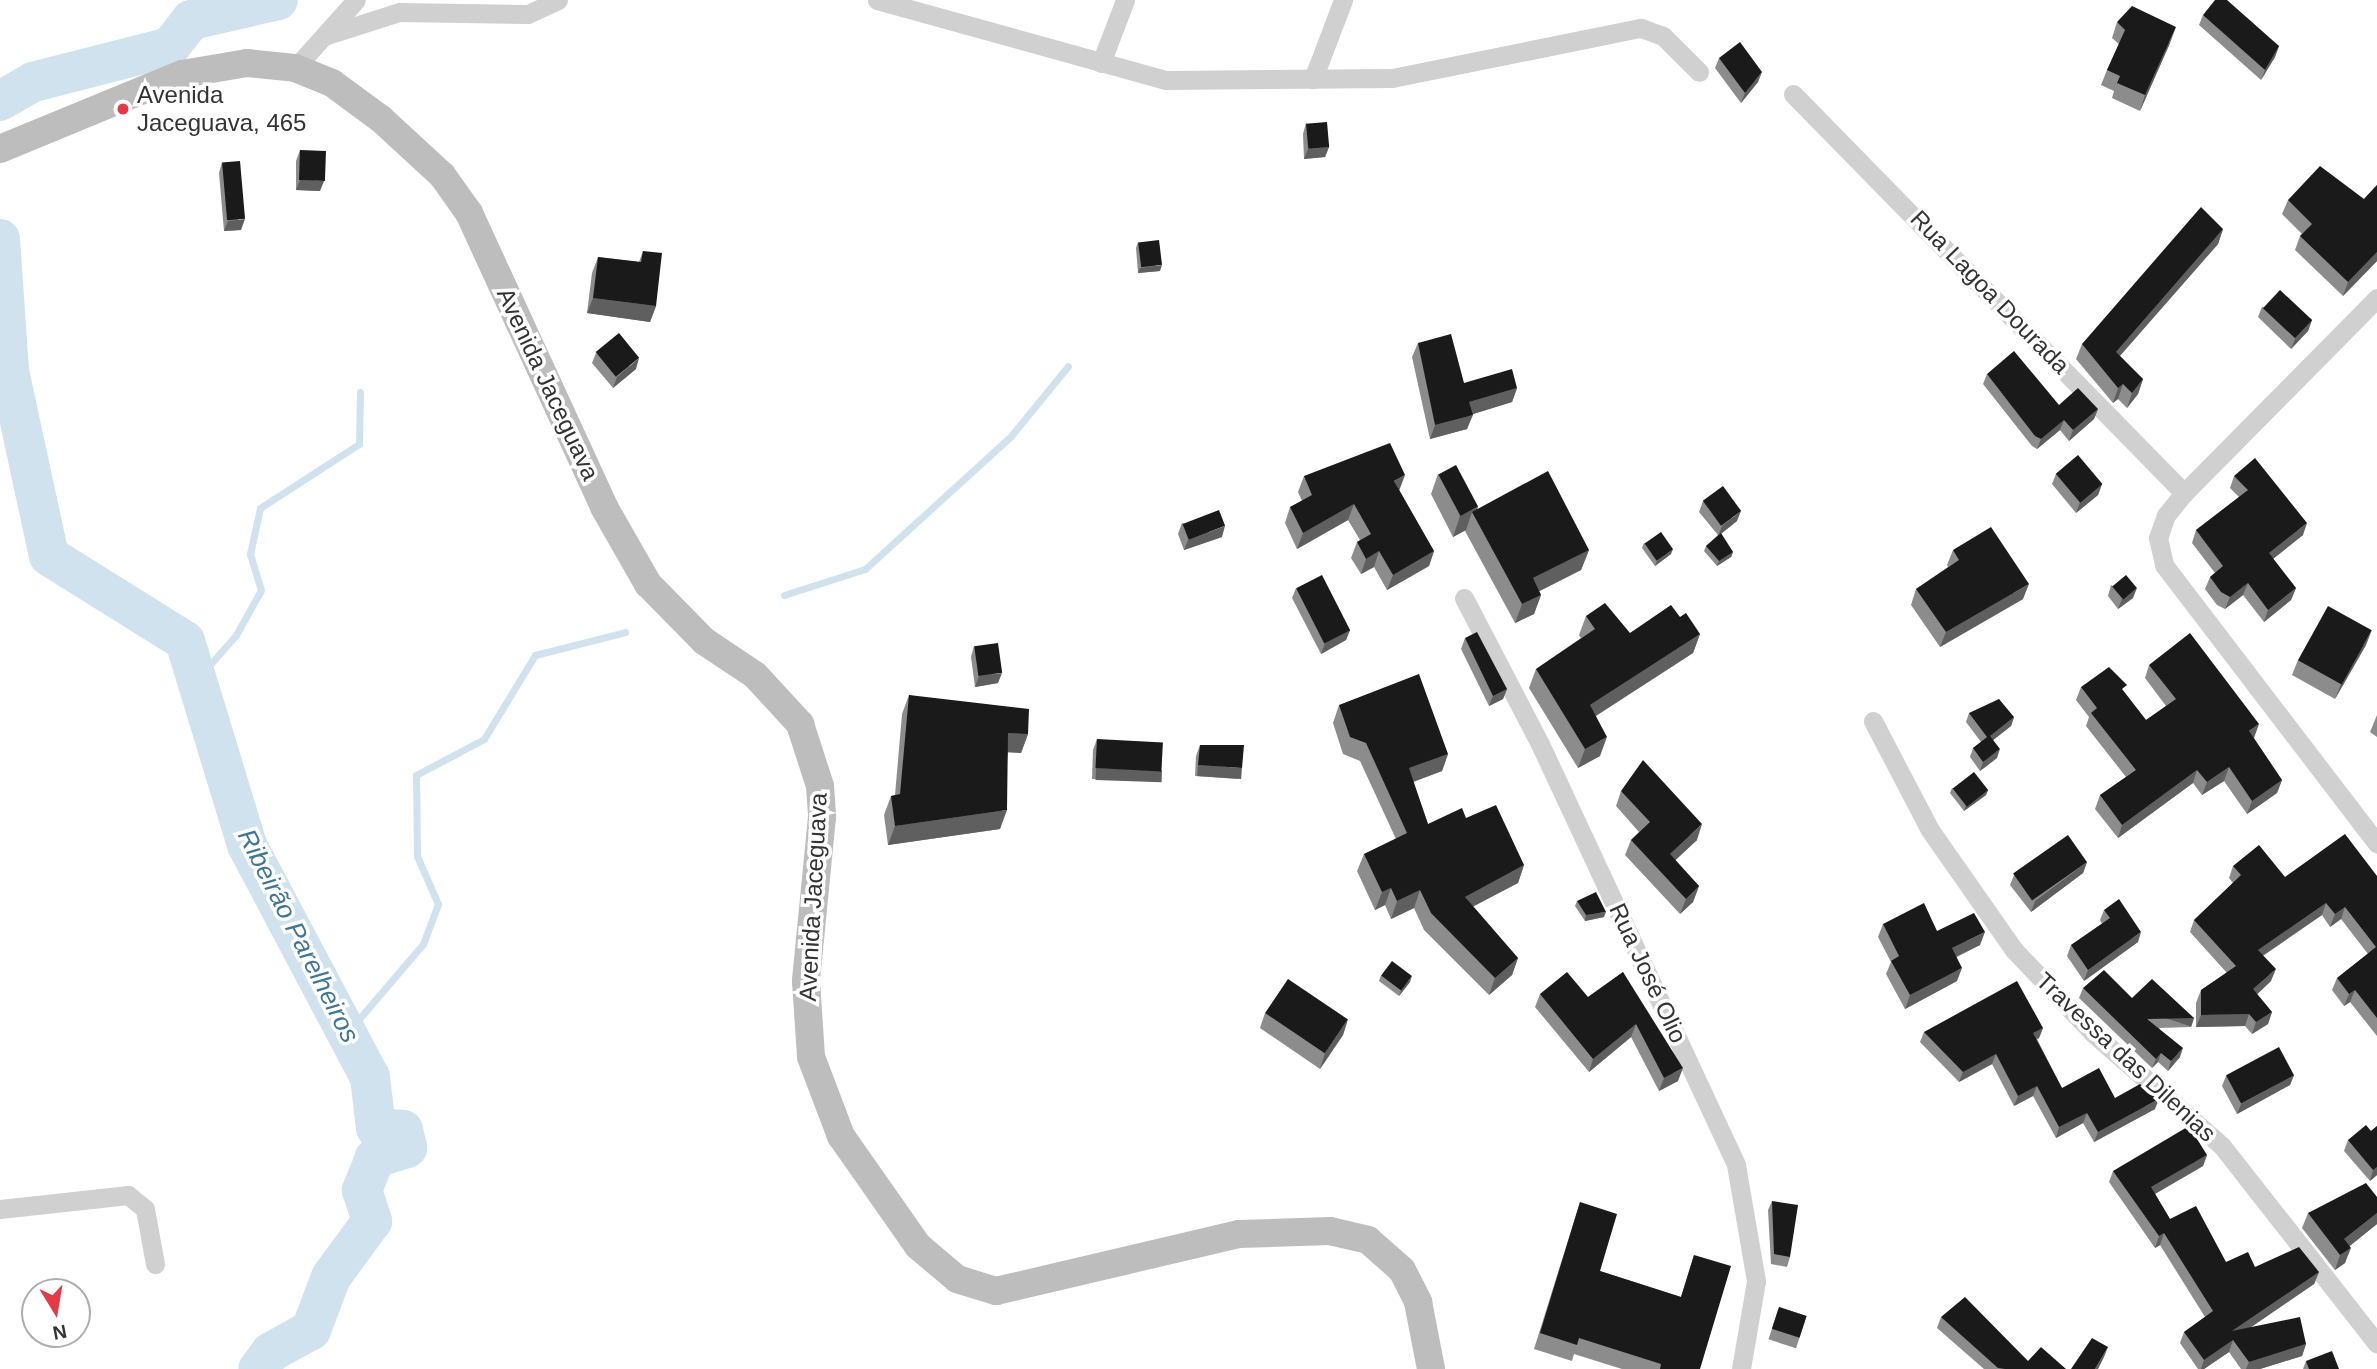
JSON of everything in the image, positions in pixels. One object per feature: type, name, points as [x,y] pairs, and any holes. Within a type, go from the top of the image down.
[{"type":"main road","name":"Avenida Jaceguava","points":[[0,149],[182,74],[247,64],[295,68],[354,98],[442,175],[469,213],[604,507],[648,584],[704,641],[755,675],[800,724],[820,786],[822,817],[806,981],[811,1057],[841,1136],[918,1246],[957,1279],[996,1291],[1239,1234],[1330,1231],[1368,1240],[1402,1270],[1418,1302],[1431,1369]]},
{"type":"street","points":[[295,68],[356,0]]},
{"type":"street","points":[[324,36],[399,12],[528,14],[558,0]]},
{"type":"street","points":[[877,0],[913,6],[1165,80],[1313,79],[1451,71],[1612,29],[1641,28],[1663,36],[1699,72]]},
{"type":"street","points":[[1101,63],[1125,0]]},
{"type":"street","points":[[1313,79],[1343,0]]},
{"type":"street","name":"Rua Lagoa Dourada","points":[[1793,94],[2184,493]]},
{"type":"street","points":[[2377,298],[2184,493],[2166,515],[2158,538],[2164,565],[2377,844]]},
{"type":"street","name":"Rua José Olio","points":[[1464,598],[1540,744],[1729,1145],[1747,1208],[1756,1281],[1741,1369]]},
{"type":"street","name":"Travessa das Dilenias","points":[[1873,720],[1930,830],[2014,950],[2093,1033],[2222,1146],[2377,1344]]},
{"type":"street","points":[[0,1209],[128,1195],[145,1209],[155,1264]]},
{"type":"building","points":[[2215,0],[2227,0],[2279,46],[2265,70],[2203,15]]},
{"type":"building","points":[[2132,6],[2176,27],[2145,95],[2117,83],[2120,76],[2107,70],[2125,30],[2117,22]]},
{"type":"building","points":[[1740,42],[1762,72],[1745,93],[1719,58]]},
{"type":"building","points":[[1327,122],[1329,147],[1308,149],[1306,124]]},
{"type":"building","points":[[300,150],[326,151],[325,181],[299,180]]},
{"type":"building","points":[[240,161],[245,219],[227,220],[222,163]]},
{"type":"building","points":[[2320,166],[2364,199],[2377,185],[2377,252],[2348,282],[2300,236],[2312,224],[2288,200]]},
{"type":"building","points":[[2201,207],[2223,229],[2116,352],[2143,379],[2132,393],[2123,384],[2118,388],[2082,344]]},
{"type":"building","points":[[1159,240],[1162,265],[1141,267],[1138,243]]},
{"type":"building","points":[[643,251],[662,253],[656,306],[593,298],[598,257],[641,262]]},
{"type":"building","points":[[2280,290],[2312,320],[2295,338],[2263,308]]},
{"type":"building","points":[[619,333],[639,358],[616,377],[596,352]]},
{"type":"building","points":[[1451,334],[1464,383],[1512,369],[1517,388],[1469,402],[1473,415],[1435,425],[1418,343]]},
{"type":"building","points":[[2014,351],[2059,405],[2078,388],[2098,409],[2073,430],[2064,420],[2041,439],[2035,436],[1987,374]]},
{"type":"building","points":[[1390,443],[1405,475],[1394,481],[1434,551],[1393,575],[1379,551],[1366,559],[1357,542],[1371,534],[1354,504],[1303,533],[1290,507],[1312,495],[1304,476]]},
{"type":"building","points":[[2078,455],[2102,484],[2080,503],[2056,474]]},
{"type":"building","points":[[2255,458],[2307,523],[2269,553],[2296,588],[2268,610],[2248,583],[2230,597],[2221,592],[2210,577],[2223,566],[2196,530],[2248,490],[2234,476]]},
{"type":"building","points":[[1456,465],[1478,506],[1460,516],[1438,474]]},
{"type":"building","points":[[1548,471],[1589,550],[1533,578],[1541,595],[1522,604],[1472,512]]},
{"type":"building","points":[[1723,486],[1741,511],[1721,526],[1703,501]]},
{"type":"building","points":[[1219,510],[1225,526],[1189,540],[1183,524]]},
{"type":"building","points":[[1991,527],[2029,584],[1946,632],[1916,589],[1959,560],[1953,550]]},
{"type":"building","points":[[1661,532],[1673,549],[1657,561],[1645,543]]},
{"type":"building","points":[[1721,533],[1733,552],[1719,561],[1706,546]]},
{"type":"building","points":[[1322,575],[1350,630],[1324,643],[1296,588]]},
{"type":"building","points":[[2126,575],[2137,588],[2123,600],[2112,587]]},
{"type":"building","points":[[1605,603],[1630,633],[1671,605],[1680,617],[1686,613],[1700,634],[1590,705],[1607,737],[1585,749],[1536,669],[1595,629],[1586,616]]},
{"type":"building","points":[[2328,606],[2372,630],[2342,684],[2298,660]]},
{"type":"building","points":[[1477,632],[1507,689],[1493,696],[1465,638]]},
{"type":"building","points":[[2190,633],[2259,724],[2249,731],[2282,780],[2252,801],[2229,767],[2207,782],[2197,770],[2122,825],[2100,795],[2136,770],[2091,713],[2097,708],[2081,687],[2109,667],[2127,685],[2122,689],[2146,720],[2176,699],[2149,665]]},
{"type":"building","points":[[998,643],[1002,673],[978,676],[974,646]]},
{"type":"building","points":[[1419,674],[1448,754],[1409,768],[1428,824],[1462,808],[1466,818],[1496,805],[1524,865],[1465,897],[1518,958],[1495,978],[1431,913],[1420,890],[1397,901],[1391,888],[1382,892],[1364,854],[1407,833],[1366,743],[1350,737],[1339,705]]},
{"type":"building","points":[[909,695],[1029,709],[1028,734],[1008,733],[1007,810],[895,826],[891,796],[900,794]]},
{"type":"building","points":[[1999,699],[2014,717],[1990,736],[2000,749],[1983,762],[1973,748],[1987,737],[1969,713]]},
{"type":"building","points":[[1097,739],[1163,742],[1161,771],[1095,768]]},
{"type":"building","points":[[1200,745],[1244,745],[1242,768],[1198,765]]},
{"type":"building","points":[[1643,760],[1702,824],[1670,854],[1699,886],[1686,899],[1631,840],[1650,822],[1621,791]]},
{"type":"building","points":[[1974,772],[1988,790],[1967,807],[1953,789]]},
{"type":"building","points":[[2345,834],[2377,876],[2377,1018],[2355,990],[2349,994],[2337,978],[2376,947],[2345,907],[2335,914],[2326,903],[2258,950],[2276,969],[2253,989],[2272,1012],[2256,1022],[2249,1014],[2201,1015],[2201,990],[2236,966],[2194,920],[2241,875],[2233,866],[2259,845],[2285,877]]},
{"type":"building","points":[[2068,835],[2087,862],[2032,900],[2013,873]]},
{"type":"building","points":[[1596,892],[1606,912],[1586,915],[1577,901]]},
{"type":"building","points":[[2119,899],[2141,932],[2088,970],[2071,945],[2110,918],[2104,910]]},
{"type":"building","points":[[1924,903],[1937,931],[1974,913],[1985,932],[1952,948],[1962,968],[1910,995],[1891,961],[1899,956],[1883,924]]},
{"type":"building","points":[[1392,961],[1412,976],[1401,990],[1381,975]]},
{"type":"building","points":[[2104,970],[2132,998],[2152,979],[2194,1018],[2147,1019],[2183,1048],[2171,1061],[2161,1053],[2156,1059],[2083,988]]},
{"type":"building","points":[[1567,972],[1588,997],[1623,972],[1683,1068],[1664,1078],[1636,1024],[1593,1059],[1540,994]]},
{"type":"building","points":[[1288,979],[1348,1019],[1325,1053],[1265,1013]]},
{"type":"building","points":[[2017,981],[2043,1028],[2033,1033],[2062,1088],[2099,1068],[2115,1098],[2140,1084],[2159,1099],[2098,1132],[2087,1113],[2059,1127],[2037,1086],[2018,1096],[1996,1054],[1963,1072],[1924,1032]]},
{"type":"building","points":[[2279,1047],[2294,1075],[2241,1103],[2226,1075]]},
{"type":"building","points":[[2366,1125],[2371,1131],[2377,1126],[2377,1167],[2373,1170],[2348,1140]]},
{"type":"building","points":[[2189,1126],[2207,1155],[2151,1187],[2170,1219],[2196,1206],[2226,1262],[2248,1252],[2255,1267],[2299,1247],[2319,1272],[2232,1331],[2300,1317],[2306,1344],[2249,1362],[2233,1340],[2204,1360],[2184,1332],[2213,1311],[2164,1233],[2159,1236],[2113,1171]]},
{"type":"building","points":[[2366,1183],[2377,1197],[2377,1213],[2344,1239],[2351,1248],[2340,1255],[2308,1213]]},
{"type":"building","points":[[1772,1201],[1798,1205],[1790,1257],[1774,1254]]},
{"type":"building","points":[[1580,1202],[1617,1214],[1600,1271],[1681,1297],[1694,1255],[1731,1266],[1700,1369],[1660,1369],[1661,1364],[1579,1338],[1577,1345],[1540,1333]]},
{"type":"building","points":[[1965,1297],[2028,1361],[2041,1347],[2066,1369],[1998,1368],[1941,1317]]},
{"type":"building","points":[[1779,1307],[1807,1316],[1799,1338],[1772,1329]]},
{"type":"building","points":[[2092,1338],[2108,1347],[2095,1369],[2071,1369]]},
{"type":"building","points":[[2332,1351],[2339,1369],[2309,1369],[2306,1361]]},
{"type":"waterway","name":"Ribeirão Parelheiros","points":[[0,101],[33,82],[170,47],[191,20],[278,0]]},
{"type":"waterway","name":"Ribeirão Parelheiros","points":[[0,239],[9,371],[49,556],[185,641],[247,845],[370,1077],[376,1128],[403,1130],[407,1148],[375,1158],[362,1190],[372,1221],[331,1277],[311,1330],[271,1352],[258,1369]]},
{"type":"waterway","points":[[784,595],[865,569],[1011,436],[1068,366]]},
{"type":"waterway","points":[[199,677],[236,635],[261,590],[250,554],[260,508],[359,444],[360,392]]},
{"type":"waterway","points":[[347,1033],[423,944],[438,904],[417,856],[416,775],[484,739],[535,655],[625,632]]},
{"type":"place","name":"Avenida Jaceguava, 465","points":[[123,109]]}]
